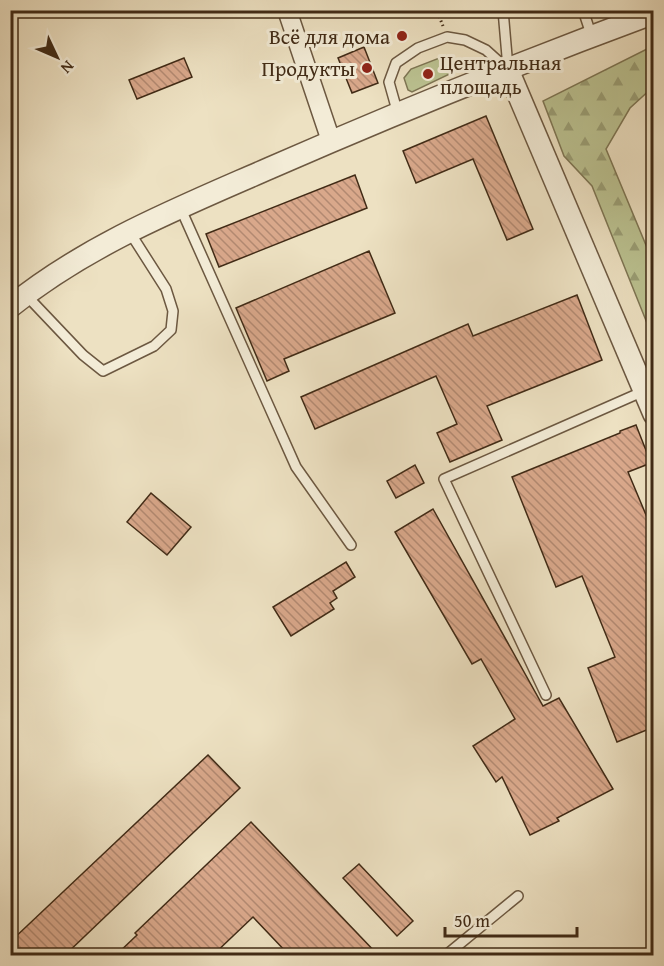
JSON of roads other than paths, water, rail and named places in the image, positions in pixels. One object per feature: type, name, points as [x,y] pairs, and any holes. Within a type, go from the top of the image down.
[{"type":"street","points":[[287,10],[331,141]]},
{"type":"street","points":[[18,301],[74,261],[180,207],[331,141],[654,13]]},
{"type":"street","points":[[508,70],[654,414]]},
{"type":"lane","points":[[503,10],[508,70]]},
{"type":"lane","points":[[583,10],[592,37]]},
{"type":"lane","points":[[398,114],[389,82],[396,63],[418,48],[447,37],[465,40],[486,50],[508,70]]},
{"type":"lane","points":[[180,207],[296,467],[351,545]]},
{"type":"lane","points":[[18,301],[103,371],[154,346],[171,330],[174,311],[166,289],[129,231]]},
{"type":"lane","points":[[546,694],[444,479],[644,391]]},
{"type":"lane","points":[[445,956],[518,896]]},
{"type":"place","name":"Всё для дома","points":[[402,36]]},
{"type":"place","name":"Продукты","points":[[367,68]]},
{"type":"place","name":"Центральная площадь","points":[[428,74]]}]
